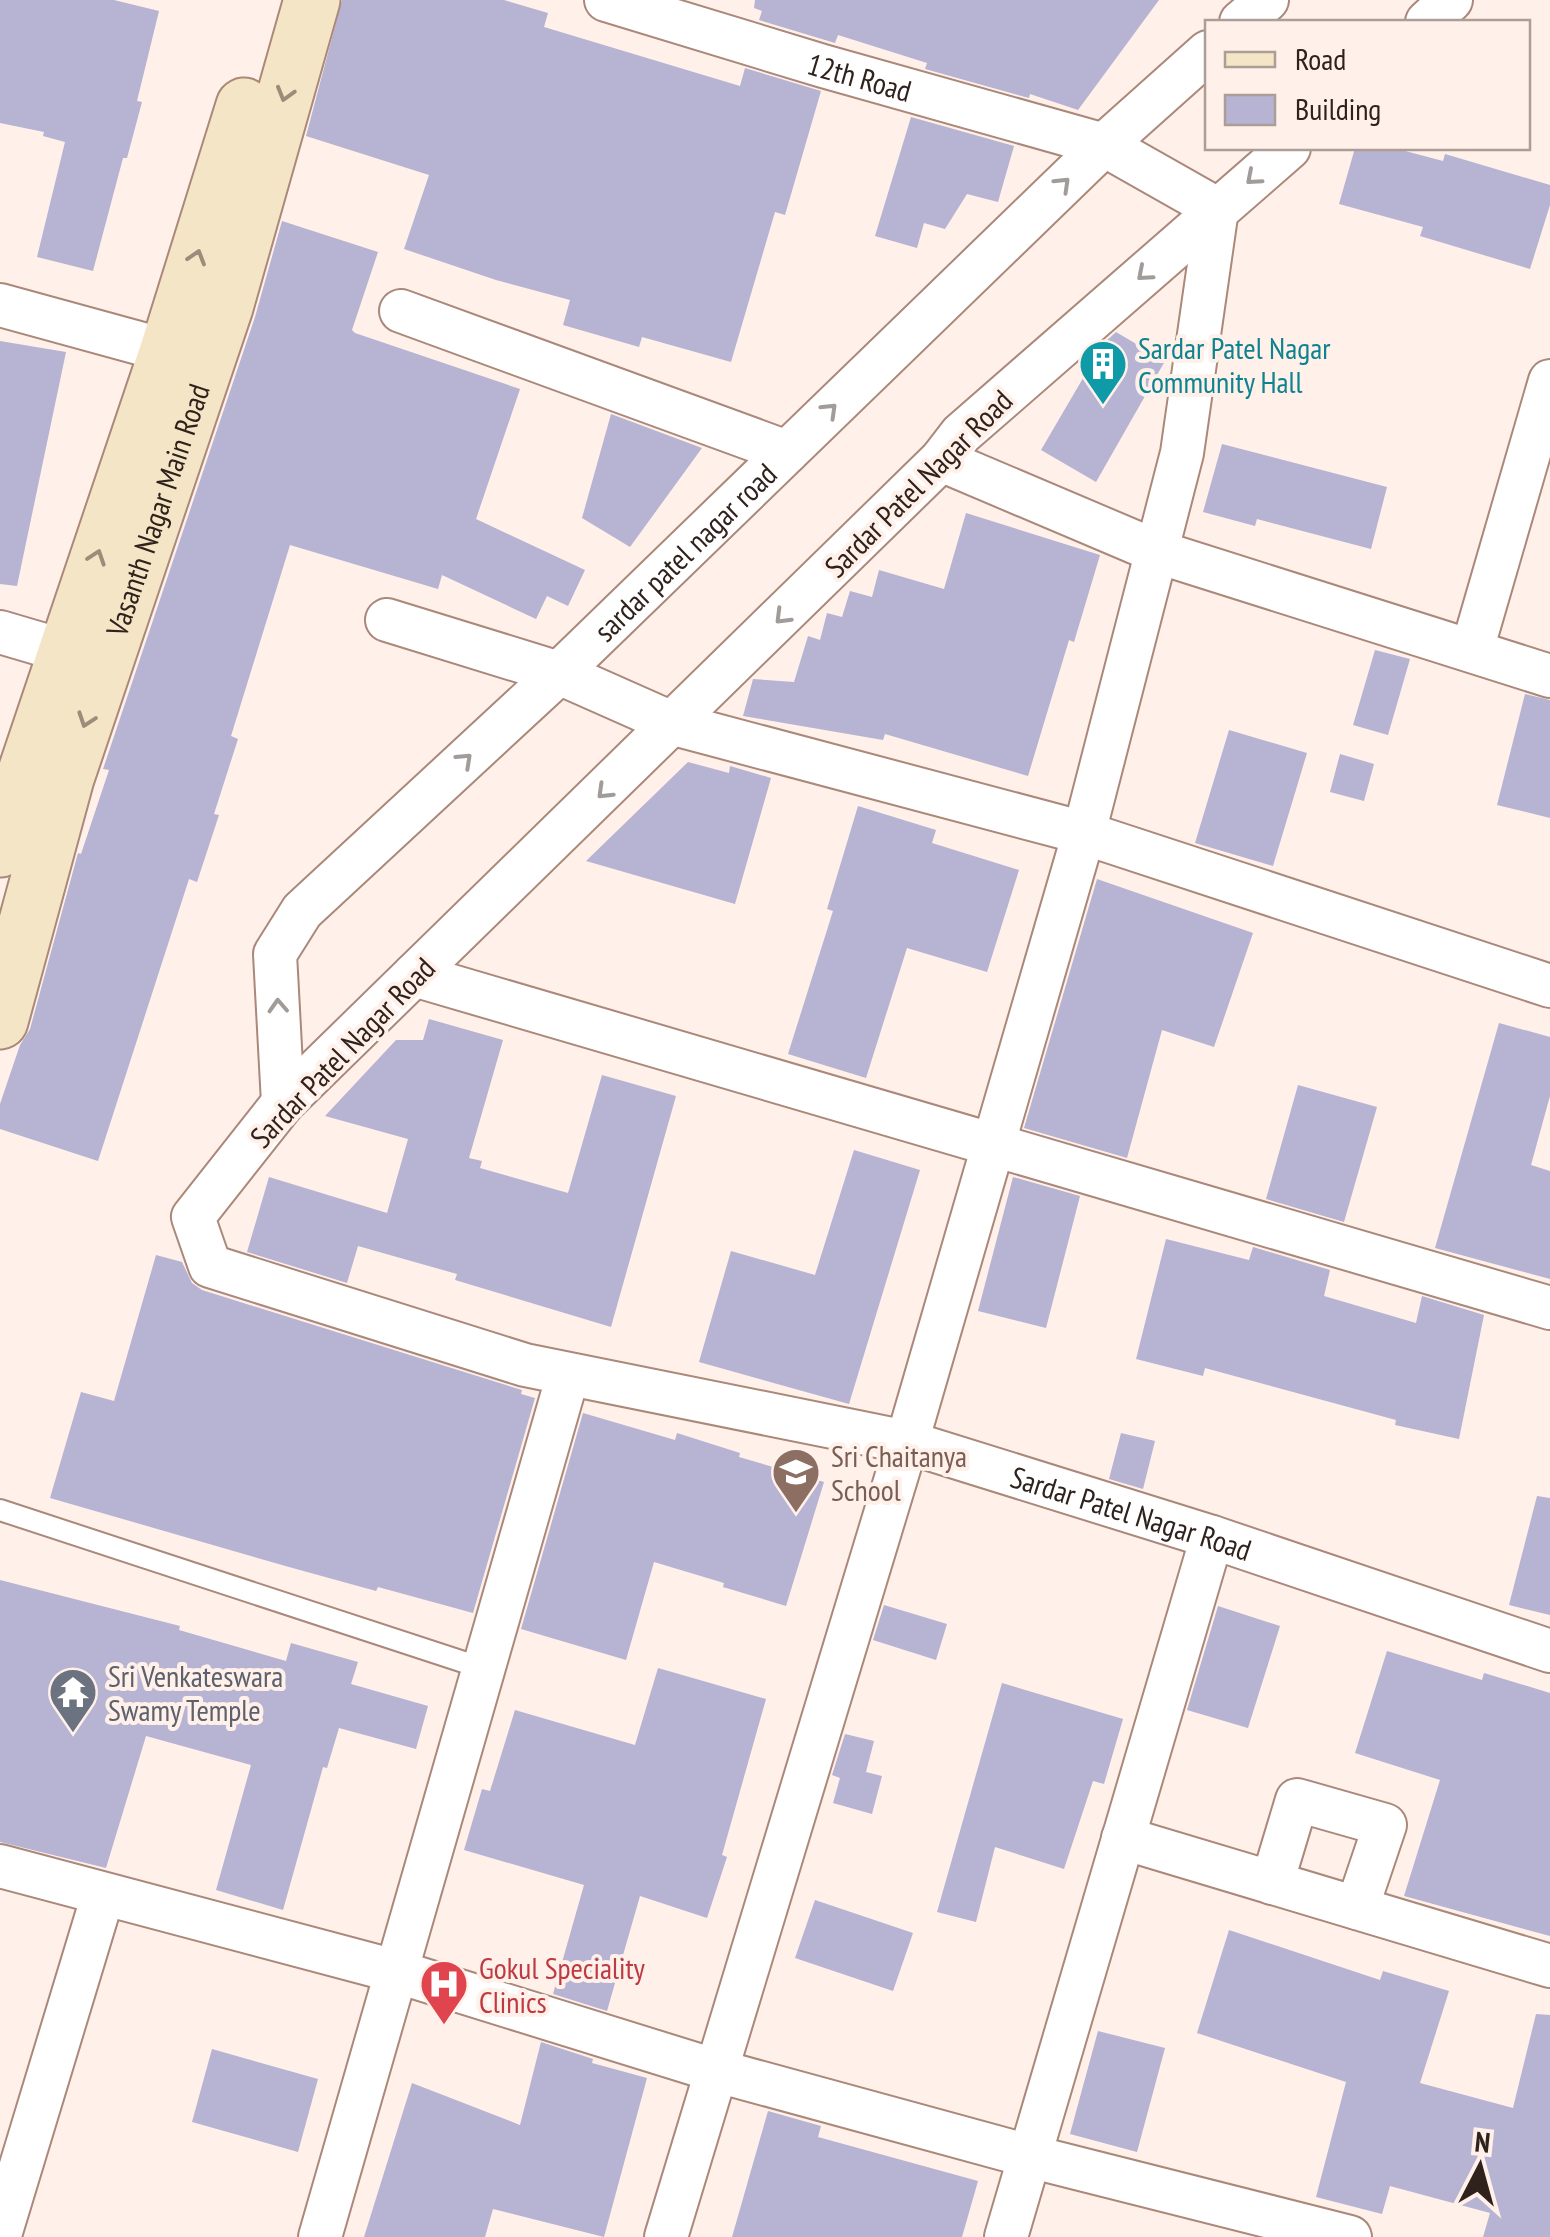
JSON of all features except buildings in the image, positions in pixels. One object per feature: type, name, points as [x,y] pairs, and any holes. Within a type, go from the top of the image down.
[{"type":"street","name":"Vasanth Nagar Main Road","points":[[0,849],[85,656],[187,356],[277,0]]},
{"type":"street","name":"Vasanth Nagar Main Road","points":[[187,356],[225,307],[312,0]]},
{"type":"street","points":[[1243,20],[1266,0]]},
{"type":"street","points":[[1429,20],[1451,0]]},
{"type":"street","name":"12th Road","points":[[617,2],[1104,145],[1217,209]]},
{"type":"street","name":"sardar patel nagar road","points":[[282,1104],[275,954],[302,911],[559,673],[1104,145],[1205,55]]},
{"type":"street","name":"Sardar Patel Nagar Road","points":[[1287,150],[962,434],[941,460],[674,724],[282,1104],[193,1216],[210,1266],[568,1375],[906,1442],[1212,1537],[1550,1651]]},
{"type":"street","points":[[666,2237],[906,1442],[1084,833],[1182,453],[1217,209]]},
{"type":"street","points":[[0,305],[187,356]]},
{"type":"street","points":[[402,311],[787,452]]},
{"type":"street","points":[[1472,650],[1550,382]]},
{"type":"street","points":[[941,460],[1158,552],[1550,676]]},
{"type":"street","points":[[387,620],[559,673],[674,724],[1084,833],[1550,986]]},
{"type":"street","points":[[0,632],[85,656]]},
{"type":"street","name":"Vasanth Nagar Main Road","points":[[0,1021],[66,778],[85,656]]},
{"type":"street","points":[[414,976],[1550,1308]]},
{"type":"street","points":[[320,2237],[568,1375]]},
{"type":"street","points":[[1006,2237],[1212,1537]]},
{"type":"street","points":[[1272,1882],[1297,1800],[1385,1825],[1357,1908]]},
{"type":"street","points":[[1123,1838],[1550,1966]]},
{"type":"street","points":[[0,1866],[396,1972],[714,2070],[1029,2156],[1345,2236]]},
{"type":"street","points":[[0,2235],[103,1894]]},
{"type":"lane","points":[[0,1510],[485,1669]]},
{"type":"place","name":"Sardar Patel Nagar Community Hall","points":[[1103,406]]},
{"type":"place","name":"Sri Chaitanya School","points":[[796,1514]]},
{"type":"place","name":"Sri Venkateswara Swamy Temple","points":[[73,1734]]},
{"type":"place","name":"Gokul Speciality Clinics","points":[[444,2026]]}]
